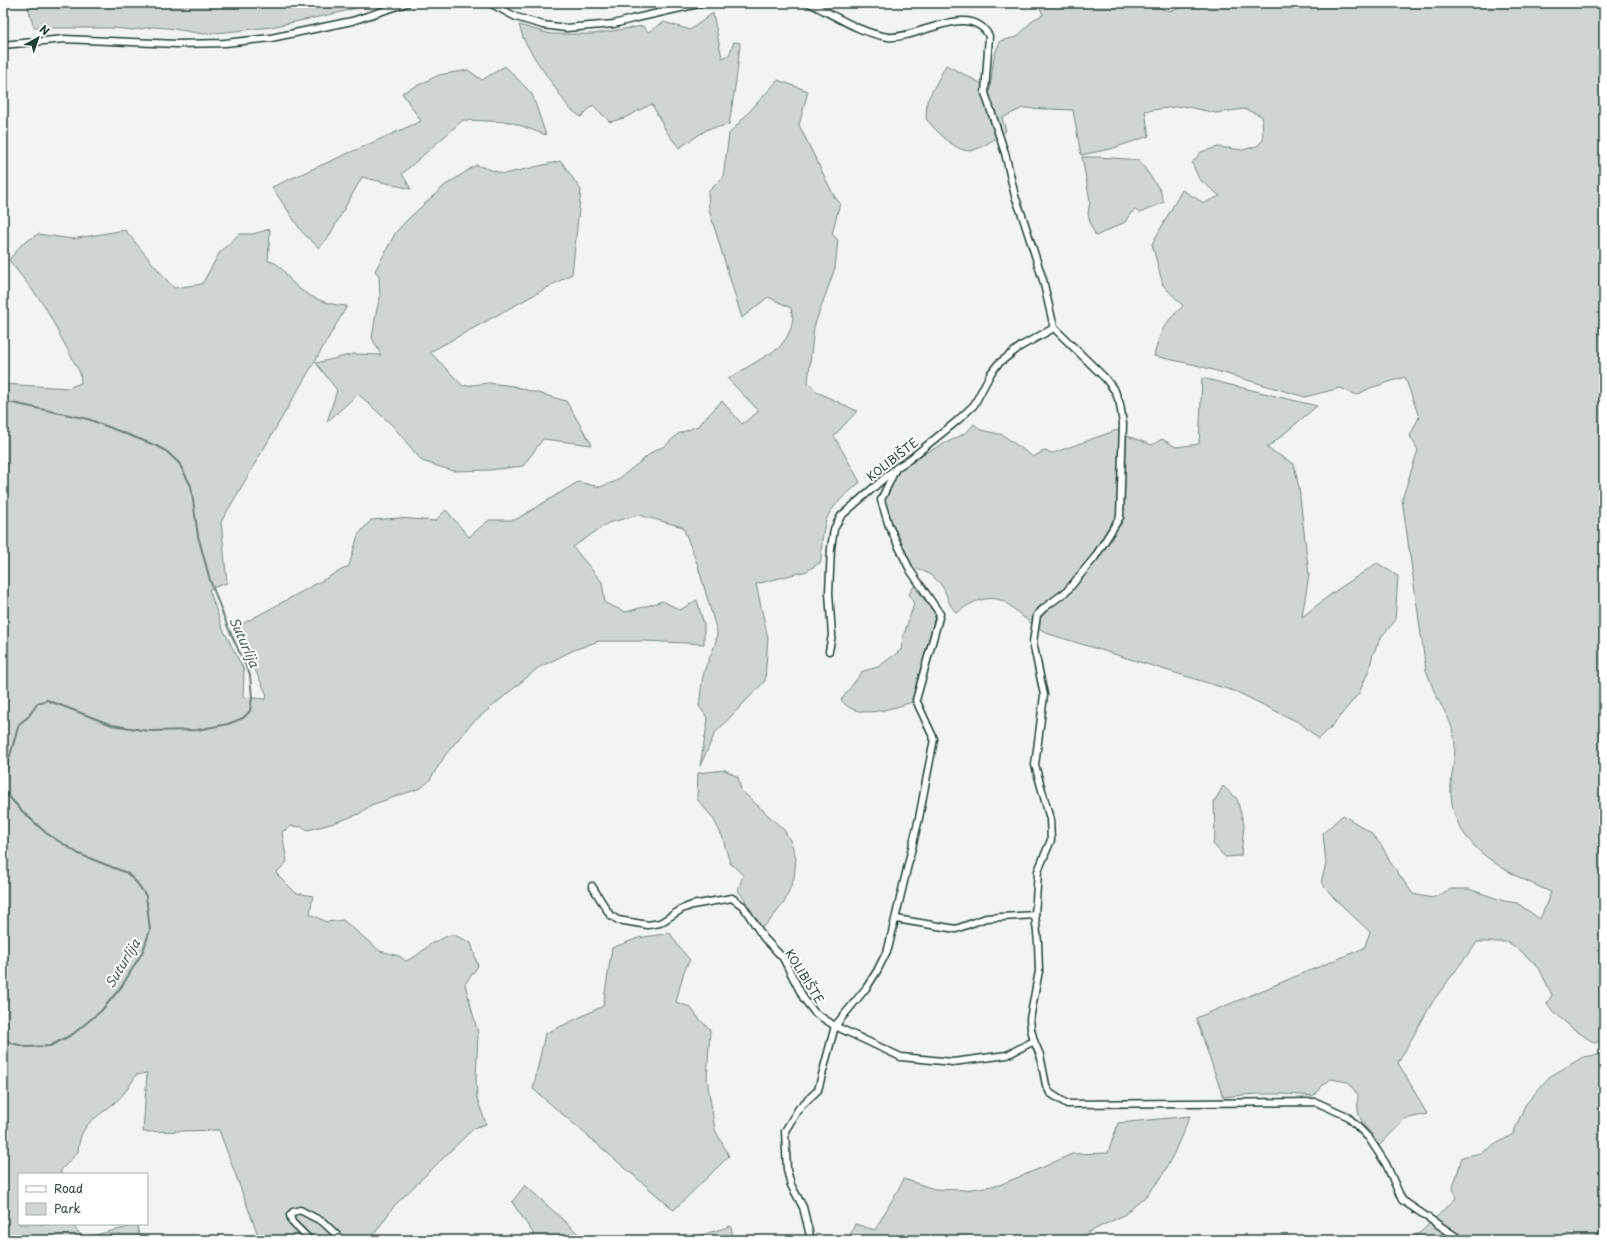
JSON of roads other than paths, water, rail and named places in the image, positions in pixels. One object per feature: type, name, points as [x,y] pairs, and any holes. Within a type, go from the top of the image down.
[{"type":"street","points":[[3,45],[64,40],[177,44],[225,43],[271,38],[352,21],[407,3]]},
{"type":"street","points":[[490,3],[516,17],[543,25],[566,28],[614,24],[703,3]]},
{"type":"street","points":[[809,3],[859,28],[887,36],[900,37],[956,20],[966,20],[976,23],[985,29],[989,36],[985,93],[1005,153],[1015,196],[1042,280],[1054,328],[1105,378],[1115,391],[1120,404],[1122,424],[1120,517],[1095,557],[1067,591],[1037,615],[1033,642],[1044,695],[1035,765],[1050,819],[1051,840],[1038,871],[1035,915],[1039,972],[1030,1019],[1034,1041],[1040,1055],[1046,1085],[1050,1093],[1067,1104],[1316,1102],[1347,1116],[1369,1138],[1382,1158],[1402,1200],[1462,1240]]},
{"type":"street","name":"KOLIBIŠTE","points":[[829,651],[832,635],[829,593],[831,548],[834,529],[841,516],[896,468],[910,459],[974,406],[991,373],[998,364],[1021,346],[1054,328]]},
{"type":"street","points":[[811,1240],[803,1207],[791,1185],[787,1170],[785,1131],[799,1108],[818,1090],[835,1026],[867,987],[877,972],[888,949],[919,818],[934,739],[916,700],[940,614],[910,570],[889,526],[881,500],[896,468]]},
{"type":"street","name":"KOLIBIŠTE","points":[[592,886],[610,915],[618,920],[648,925],[660,923],[682,909],[692,905],[732,898],[743,906],[764,938],[782,958],[808,1004],[815,1013],[835,1026],[901,1057],[952,1062],[1007,1055],[1034,1041]]},
{"type":"street","points":[[896,919],[956,929],[986,918],[1035,915]]},
{"type":"street","points":[[310,1240],[292,1222],[290,1215],[294,1212],[300,1210],[323,1222],[342,1240]]},
{"type":"waterway","name":"Suturlija","points":[[3,401],[88,419],[157,446],[166,451],[179,463],[191,486],[198,536],[210,580],[227,625],[250,675],[252,698],[250,711],[243,718],[228,724],[197,730],[148,731],[112,725],[47,700],[38,703],[28,717],[19,724],[5,773],[3,786]]},
{"type":"waterway","name":"Suturlija","points":[[3,790],[21,810],[46,833],[79,854],[127,873],[137,883],[146,896],[150,930],[143,951],[122,986],[101,1011],[73,1034],[50,1046],[27,1047],[11,1043],[3,1038]]}]
